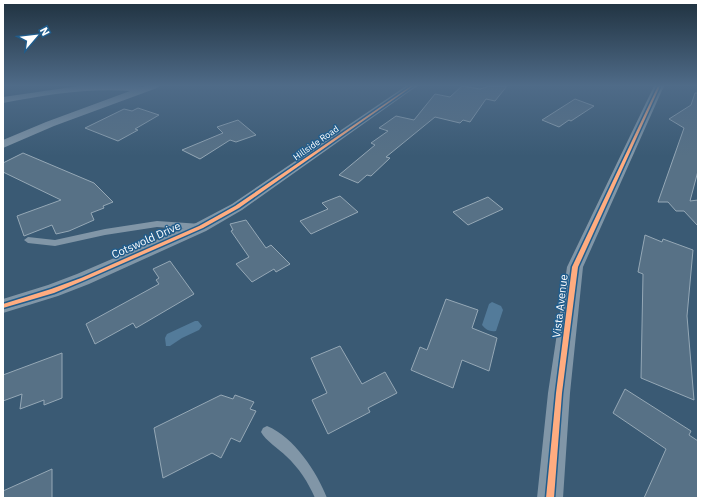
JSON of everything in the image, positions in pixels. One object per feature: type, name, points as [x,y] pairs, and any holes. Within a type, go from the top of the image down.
[{"type":"street","points":[[3,144],[50,124],[90,109]]},
{"type":"street","name":"Hillside Road","points":[[288,173],[379,109]]},
{"type":"street","name":"Vista Avenue","points":[[550,498],[559,393],[575,267],[648,109]]},
{"type":"street","name":"Cotswold Drive","points":[[3,306],[52,291],[201,227],[237,207],[288,173]]},
{"type":"lane","points":[[28,240],[55,243],[112,231],[157,224],[201,227]]},
{"type":"lane","points":[[267,432],[286,446],[300,461],[315,483],[321,498]]},
{"type":"water","points":[[492,302],[501,306],[503,310],[496,331],[488,330],[482,325],[489,304]]},
{"type":"water","points":[[198,321],[202,326],[199,330],[182,338],[170,346],[166,346],[165,338],[167,334]]},
{"type":"building","points":[[123,109],[132,111],[142,109],[159,115],[135,129],[138,130],[118,141],[85,128]]},
{"type":"building","points":[[423,109],[479,109],[470,122],[463,120],[460,123],[435,117],[386,157],[390,158],[371,176],[367,175],[358,183],[339,175],[375,145],[371,143],[388,131],[379,128],[396,116],[414,120]]},
{"type":"building","points":[[559,109],[589,109],[559,127],[542,120]]},
{"type":"building","points":[[684,109],[698,109],[698,171],[690,201],[698,200],[698,226],[684,211],[676,211],[668,202],[658,202],[684,128],[669,119]]},
{"type":"building","points":[[238,120],[256,135],[236,142],[230,140],[200,159],[182,150],[223,133],[217,127]]},
{"type":"building","points":[[23,153],[94,183],[113,202],[103,206],[104,208],[91,213],[94,220],[69,231],[56,234],[52,225],[24,236],[17,216],[61,200],[3,172],[3,163]]},
{"type":"building","points":[[340,196],[358,212],[311,234],[300,221],[328,209],[322,203]]},
{"type":"building","points":[[488,197],[503,209],[468,225],[453,212]]},
{"type":"building","points":[[246,220],[266,248],[271,245],[290,264],[276,272],[274,269],[252,282],[236,264],[249,257],[231,231],[233,230],[230,224]]},
{"type":"building","points":[[645,235],[662,242],[663,239],[693,250],[687,316],[694,400],[641,378],[643,274],[638,272]]},
{"type":"building","points":[[170,261],[194,294],[136,328],[133,323],[95,344],[86,324],[159,284],[156,280],[159,278],[153,269]]},
{"type":"building","points":[[446,299],[478,310],[472,328],[497,338],[489,371],[462,360],[453,388],[411,370],[420,347],[427,350]]},
{"type":"building","points":[[340,346],[362,384],[385,372],[397,393],[368,408],[370,412],[328,434],[312,400],[327,393],[311,358]]},
{"type":"building","points":[[62,353],[62,398],[44,405],[44,400],[20,409],[22,394],[3,401],[3,375]]},
{"type":"building","points":[[625,389],[691,431],[689,435],[698,441],[698,498],[644,498],[666,449],[613,413]]},
{"type":"building","points":[[221,395],[233,399],[235,395],[254,402],[250,409],[256,411],[240,442],[231,438],[221,458],[212,453],[163,478],[154,428]]},
{"type":"building","points":[[52,469],[52,498],[3,498],[3,491]]},
{"type":"cycle path","points":[[3,306],[52,291],[83,279],[201,227],[237,207],[378,109]]},
{"type":"cycle path","points":[[550,498],[559,393],[575,267],[648,109]]}]
